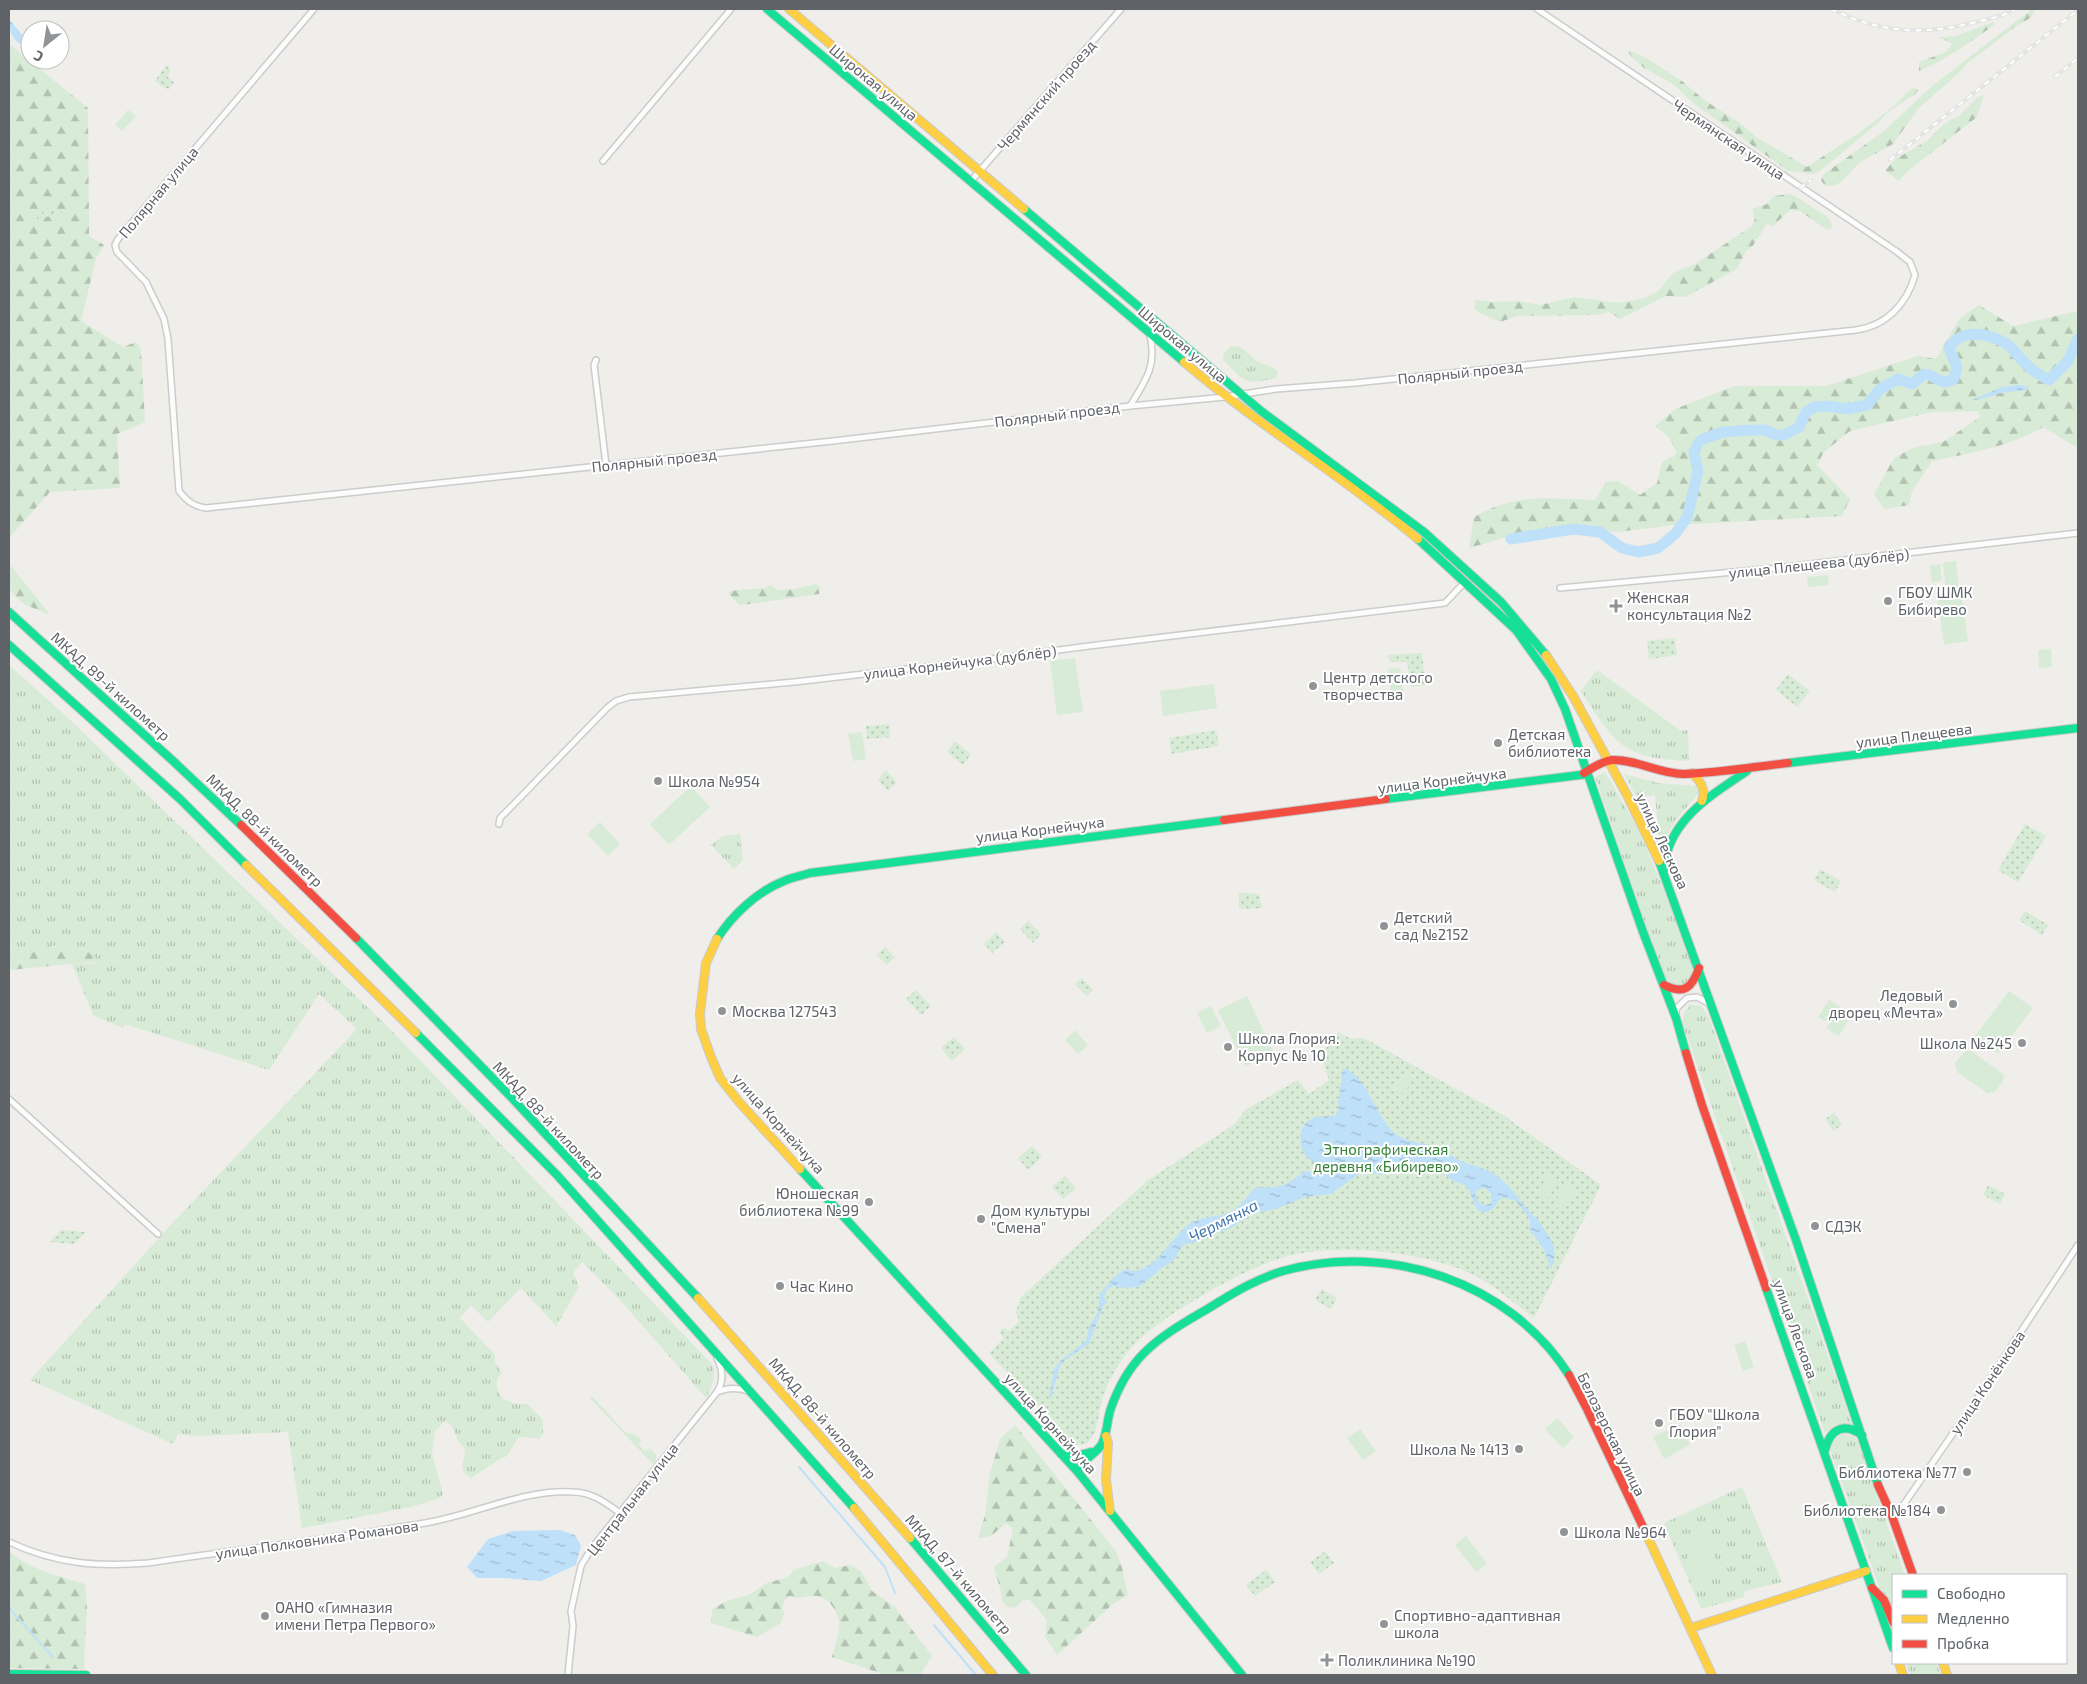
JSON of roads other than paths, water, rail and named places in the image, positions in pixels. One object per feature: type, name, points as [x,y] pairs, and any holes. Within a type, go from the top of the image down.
[{"type":"main road","name":"Широкая улица","points":[[767,9],[1225,397],[1388,515],[1465,582],[1495,609],[1531,649],[1555,686],[1565,709]]},
{"type":"main road","name":"Широкая улица","points":[[789,9],[1262,411],[1416,526],[1471,575],[1522,625],[1557,670],[1573,696]]},
{"type":"main road","points":[[1006,211],[1004,198],[1012,199]]},
{"type":"main road","points":[[1150,335],[1158,336],[1160,334],[1160,326]]},
{"type":"main road","name":"МКАД, 89-й километр","points":[[9,612],[194,780]]},
{"type":"main road","points":[[9,645],[180,799],[466,1081],[556,1175],[854,1506],[993,1675]]},
{"type":"main road","name":"улица Лескова","points":[[1573,696],[1649,839],[1664,872],[1796,1240],[1879,1487],[1892,1516],[1913,1574]]},
{"type":"main road","name":"улица Лескова","points":[[1565,709],[1643,932],[1676,1018],[1702,1105],[1892,1645]]},
{"type":"main road","name":"улица Плещеева","points":[[1608,760],[1633,763],[1667,773],[1692,773],[1752,768],[2078,728]]},
{"type":"main road","points":[[1587,772],[1608,760]]},
{"type":"main road","name":"улица Плещеева","points":[[1664,872],[1665,853],[1678,829],[1702,801],[1730,780],[1752,768]]},
{"type":"main road","name":"улица Корнейчука","points":[[1242,1675],[1077,1471],[860,1236],[739,1102],[720,1078],[710,1057],[701,1029],[700,1013],[709,953],[724,930],[753,898],[783,882],[810,873],[1056,840],[1578,777],[1587,772]]},
{"type":"main road","points":[[1692,773],[1703,784],[1702,801]]},
{"type":"main road","name":"МКАД, 88-й километр","points":[[194,780],[383,965],[568,1158],[668,1265],[869,1492]]},
{"type":"main road","points":[[1664,985],[1678,991],[1686,989],[1694,983],[1699,968]]},
{"type":"main road","name":"Белозерская улица","points":[[1077,1471],[1080,1464],[1095,1454],[1106,1436],[1110,1414],[1118,1391],[1143,1354],[1156,1342],[1229,1295],[1259,1280],[1309,1266],[1354,1262],[1397,1265],[1451,1279],[1493,1302],[1541,1340],[1557,1358],[1572,1380],[1712,1675]]},
{"type":"main road","points":[[1824,1452],[1826,1441],[1836,1430],[1841,1428],[1854,1430],[1862,1435]]},
{"type":"main road","name":"Белозерская улица","points":[[1106,1436],[1108,1442],[1106,1480],[1110,1511]]},
{"type":"main road","points":[[1061,1454],[1076,1456],[1099,1448]]},
{"type":"main road","points":[[1088,1484],[1096,1487],[1106,1480]]},
{"type":"main road","name":"МКАД, 87-й километр","points":[[869,1492],[1026,1675]]},
{"type":"main road","points":[[1691,1628],[1866,1571]]},
{"type":"main road","points":[[1871,1587],[1884,1600],[1892,1620]]},
{"type":"main road","points":[[9,1674],[86,1675]]},
{"type":"street","name":"Полярная улица","points":[[179,490],[168,338],[164,319],[146,282],[117,252],[115,245],[118,239],[314,9]]},
{"type":"street","points":[[603,161],[731,9]]},
{"type":"street","name":"Чермянский проезд","points":[[971,182],[1121,9]]},
{"type":"street","name":"Чермянская улица","points":[[1537,9],[1896,251],[1910,262],[1915,275]]},
{"type":"street","name":"Полярный проезд","points":[[179,490],[192,504],[206,508],[839,440],[1130,406],[1867,328],[1878,324],[1894,312],[1905,298],[1915,275]]},
{"type":"street","points":[[1130,406],[1139,392],[1153,360],[1154,351],[1150,335]]},
{"type":"street","points":[[596,360],[594,365],[606,465]]},
{"type":"street","name":"улица Плещеева (дублёр)","points":[[1560,588],[1768,569],[2078,533]]},
{"type":"street","name":"улица Корнейчука (дублёр)","points":[[499,824],[500,818],[616,701],[648,695],[794,682],[977,662],[1089,646],[1445,603],[1465,582]]},
{"type":"street","points":[[1676,1018],[1676,1010],[1681,1002],[1687,998],[1696,997],[1712,1005]]},
{"type":"street","points":[[9,1099],[158,1234]]},
{"type":"street","name":"улица Конёнкова","points":[[1892,1516],[1902,1507],[1971,1407],[2078,1246]]},
{"type":"street","points":[[711,1346],[721,1370],[721,1386],[717,1392]]},
{"type":"street","points":[[717,1392],[735,1388],[754,1394]]},
{"type":"street","name":"Центральная улица","points":[[568,1675],[574,1626],[571,1611],[581,1566],[591,1549],[717,1392]]},
{"type":"street","name":"улица Полковника Романова","points":[[9,1542],[59,1560],[87,1564],[118,1565],[426,1523],[528,1495],[558,1492],[586,1494],[606,1503],[620,1514]]},
{"type":"water","points":[[9,19],[20,32],[20,43],[12,35]]},
{"type":"water","points":[[2018,385],[2030,387],[2022,391],[1972,400],[2002,387]]},
{"type":"water","points":[[1343,1068],[1359,1079],[1390,1129],[1397,1135],[1440,1148],[1461,1161],[1496,1175],[1536,1217],[1552,1241],[1555,1253],[1551,1269],[1543,1248],[1530,1230],[1530,1219],[1515,1200],[1502,1198],[1492,1209],[1481,1212],[1475,1205],[1467,1187],[1450,1179],[1440,1166],[1412,1169],[1399,1164],[1393,1164],[1390,1170],[1382,1175],[1372,1173],[1369,1170],[1363,1171],[1331,1194],[1305,1197],[1276,1209],[1255,1213],[1231,1228],[1208,1236],[1204,1240],[1183,1245],[1173,1261],[1137,1287],[1122,1288],[1113,1286],[1106,1291],[1104,1297],[1107,1302],[1103,1306],[1089,1344],[1066,1359],[1060,1366],[1051,1398],[1049,1396],[1054,1369],[1060,1361],[1086,1341],[1089,1327],[1098,1312],[1100,1294],[1113,1278],[1125,1269],[1134,1271],[1152,1263],[1188,1225],[1198,1220],[1223,1215],[1232,1211],[1256,1187],[1277,1187],[1293,1180],[1304,1171],[1319,1172],[1320,1165],[1306,1156],[1303,1151],[1300,1135],[1304,1125],[1313,1118],[1336,1115]],"holes":[[[1485,1188],[1491,1193],[1491,1203],[1486,1205],[1480,1204],[1476,1197],[1476,1191]]]},
{"type":"water","points":[[560,1530],[575,1535],[581,1546],[576,1565],[541,1581],[477,1578],[467,1567],[488,1539],[513,1531]]},
{"type":"waterway","name":"Чермянка","points":[[1511,539],[1573,529],[1600,532],[1622,548],[1638,552],[1658,548],[1675,534],[1687,518],[1698,471],[1694,453],[1698,443],[1703,439],[1723,432],[1752,430],[1765,430],[1776,435],[1784,435],[1799,427],[1806,412],[1814,407],[1829,406],[1846,409],[1867,405],[1880,389],[1898,379],[1912,384],[1924,374],[1945,382],[1949,381],[1954,379],[1957,367],[1949,348],[1960,337],[1975,334],[1983,335],[2005,343],[2029,367],[2049,380],[2068,361],[2078,339]]},
{"type":"waterway","points":[[799,1467],[885,1567],[895,1593]]},
{"type":"waterway","points":[[9,1608],[53,1657]]},
{"type":"waterway","points":[[934,1625],[976,1675]]},
{"type":"railway","points":[[1831,9],[1867,23],[1902,30],[1938,29],[1957,26],[2007,14],[2016,9]]},
{"type":"railway","points":[[1890,160],[2078,10]]},
{"type":"railway","points":[[2055,77],[2078,58]]},
{"type":"railway","points":[[1800,188],[1811,180]]},
{"type":"place","name":"ГБОУ ШМК Бибирево","points":[[1888,601]]},
{"type":"place","name":"Женская консультация №2","points":[[1616,606]]},
{"type":"place","name":"Центр детского творчества","points":[[1313,686]]},
{"type":"place","name":"Детская библиотека","points":[[1498,743]]},
{"type":"place","name":"Школа №954","points":[[658,781]]},
{"type":"place","name":"Детский сад №2152","points":[[1384,926]]},
{"type":"place","name":"Ледовый дворец «Мечта»","points":[[1953,1004]]},
{"type":"place","name":"Москва 127543","points":[[722,1011]]},
{"type":"place","name":"Школа №245","points":[[2022,1043]]},
{"type":"place","name":"Школа Глория. Корпус № 10","points":[[1228,1047]]},
{"type":"place","name":"Юношеская библиотека №99","points":[[869,1202]]},
{"type":"place","name":"Дом культуры \"Смена\"","points":[[981,1219]]},
{"type":"place","name":"СДЭК","points":[[1815,1226]]},
{"type":"place","name":"Час Кино","points":[[780,1286]]},
{"type":"place","name":"ГБОУ \"Школа Глория\"","points":[[1659,1423]]},
{"type":"place","name":"Школа № 1413","points":[[1519,1449]]},
{"type":"place","name":"Библиотека №77","points":[[1967,1472]]},
{"type":"place","name":"Библиотека №184","points":[[1941,1510]]},
{"type":"place","name":"Школа №964","points":[[1564,1532]]},
{"type":"place","name":"ОАНО «Гимназия имени Петра Первого»","points":[[265,1616]]},
{"type":"place","name":"Спортивно-адаптивная школа","points":[[1384,1624]]},
{"type":"place","name":"Поликлиника №190","points":[[1327,1660]]},
{"type":"park label","name":"Этнографическая деревня «Бибирево»","points":[[1386,1158]]}]
